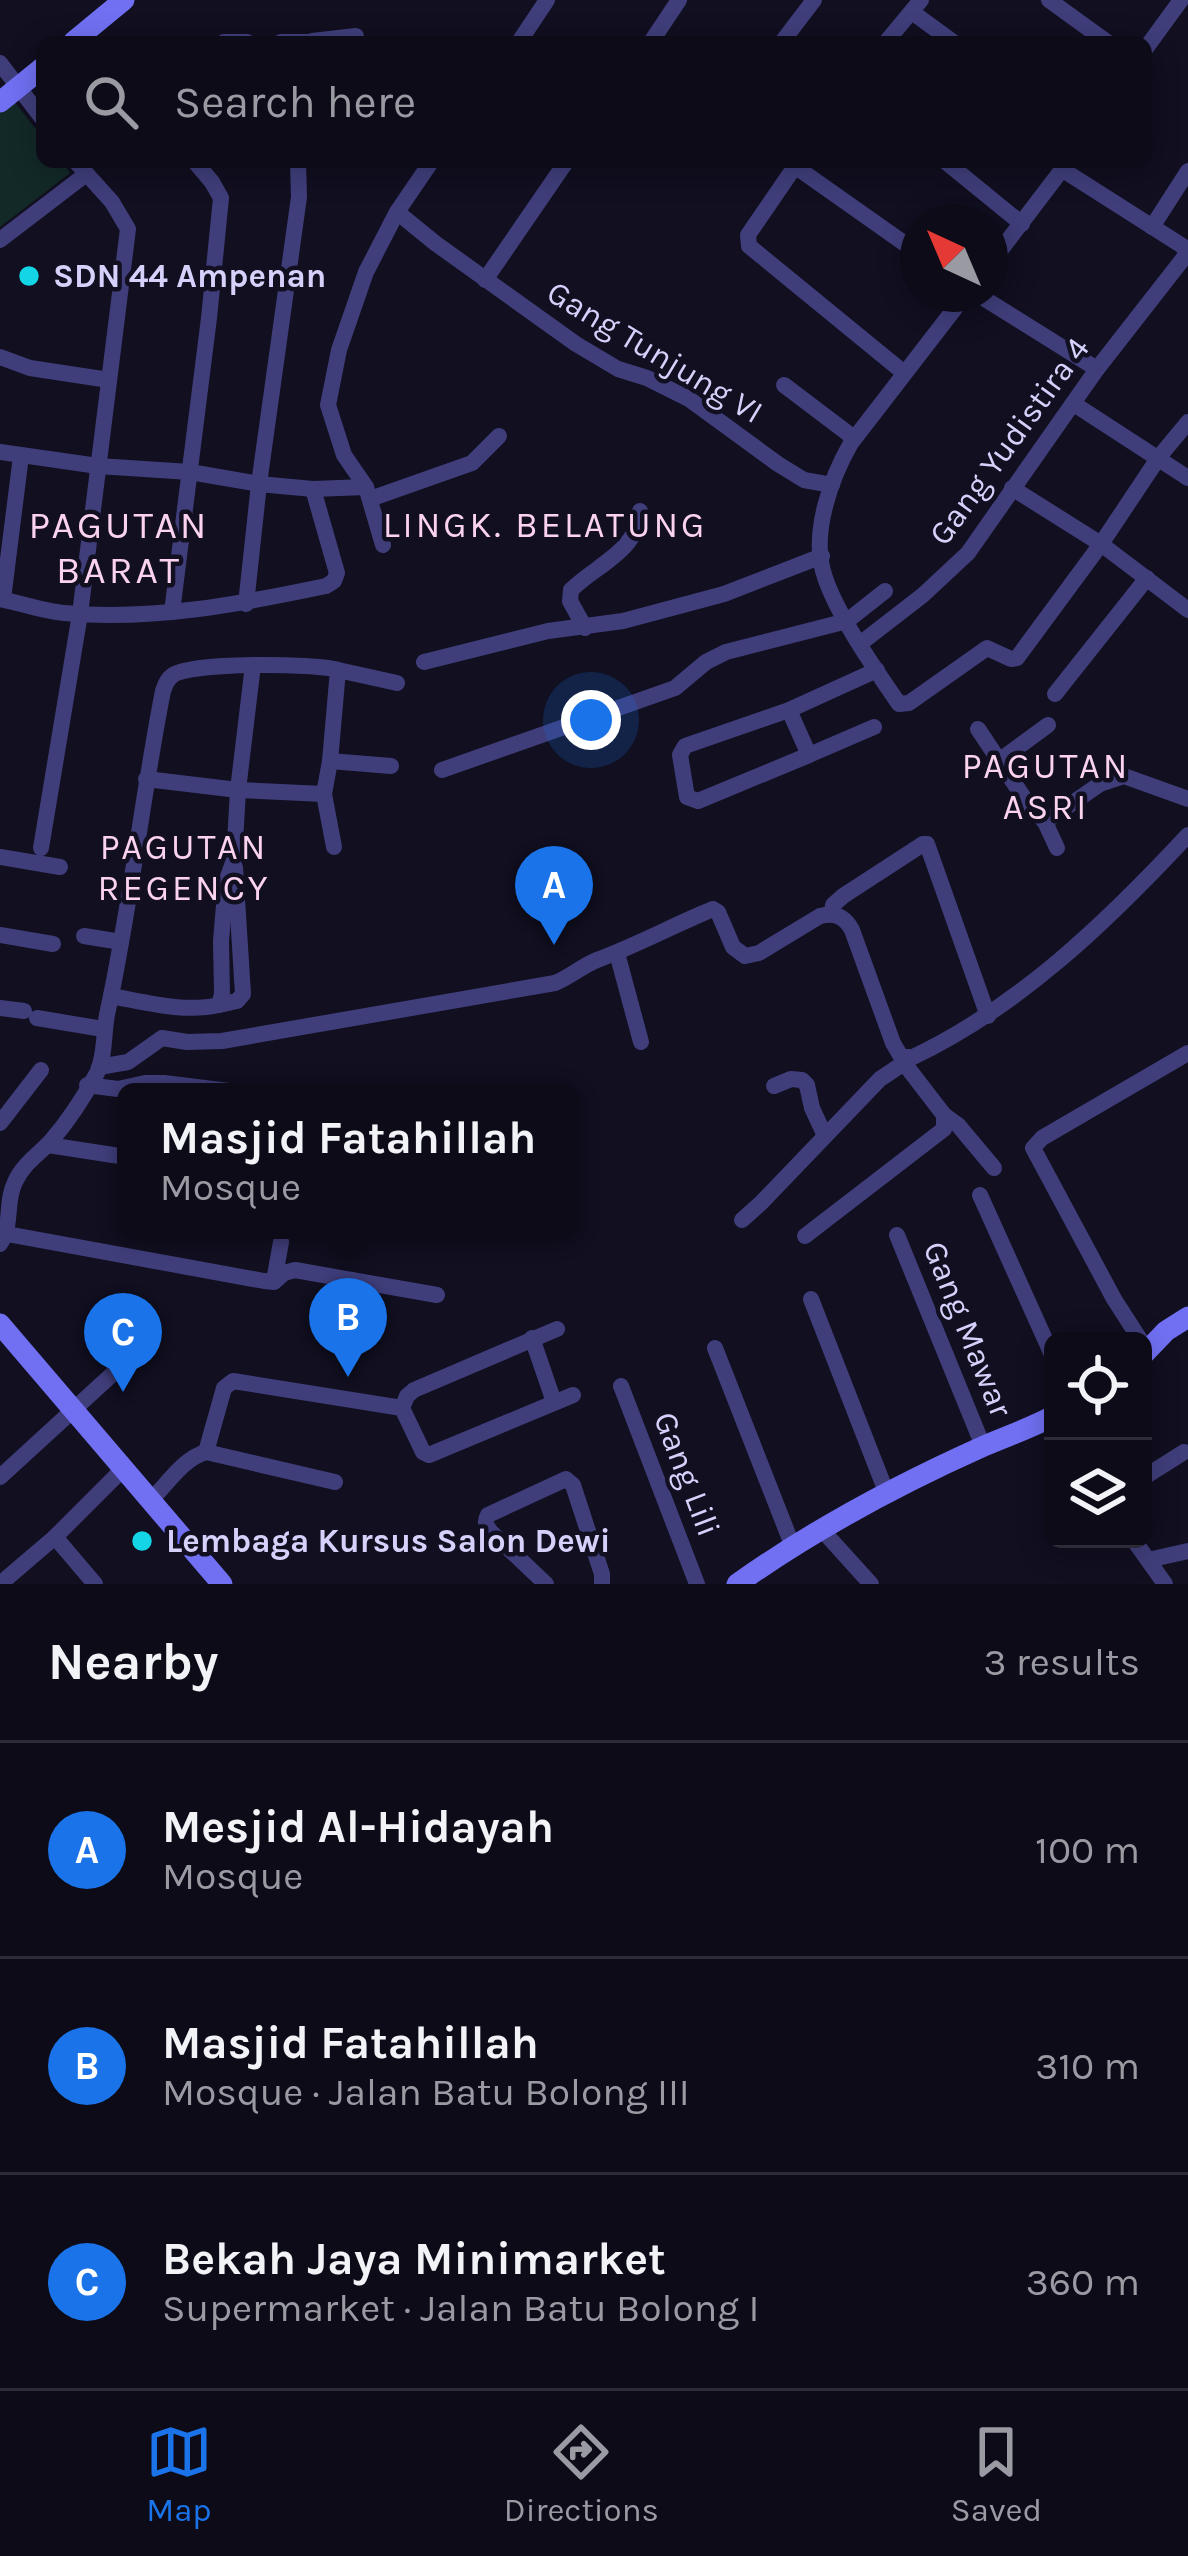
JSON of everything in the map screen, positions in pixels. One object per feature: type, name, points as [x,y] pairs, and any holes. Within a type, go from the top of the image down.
[{"type":"street","points":[[81,36],[124,0]]},
{"type":"street","points":[[523,36],[547,0]]},
{"type":"street","points":[[787,36],[814,0]]},
{"type":"street","points":[[1049,0],[1099,36]]},
{"type":"street","points":[[1152,40],[1181,0]]},
{"type":"street","points":[[658,36],[677,1]]},
{"type":"street","points":[[891,36],[916,6],[947,36]]},
{"type":"street","points":[[0,63],[9,95],[36,114]]},
{"type":"street","points":[[9,95],[36,73]]},
{"type":"street","points":[[0,240],[80,168],[112,202],[128,229],[41,848]]},
{"type":"street","points":[[172,612],[220,198],[200,168]]},
{"type":"street","points":[[246,604],[299,197],[295,168]]},
{"type":"street","points":[[383,545],[368,493],[344,455],[328,405],[356,298],[397,212],[427,168]]},
{"type":"street","points":[[485,280],[562,168]]},
{"type":"street","points":[[794,168],[752,229],[747,240],[751,248],[903,372]]},
{"type":"street","points":[[802,168],[900,240]]},
{"type":"street","points":[[953,168],[1022,224]]},
{"type":"street","points":[[1008,242],[1064,168]]},
{"type":"street","points":[[1068,168],[1184,247],[1186,255]]},
{"type":"street","points":[[1152,227],[1188,171]]},
{"type":"street","name":"Gang Tunjung VI","points":[[397,212],[576,344],[617,369],[689,400],[804,480],[832,485]]},
{"type":"street","name":"Gang Yudistira 4","points":[[861,643],[968,553],[1097,369],[1186,255]]},
{"type":"street","points":[[951,312],[854,438],[825,509],[822,568],[834,600],[899,704],[989,647],[1011,659],[1019,655],[1188,422]]},
{"type":"street","points":[[1006,312],[1097,369]]},
{"type":"street","points":[[0,357],[30,368],[110,380]]},
{"type":"street","points":[[784,385],[854,438]]},
{"type":"street","points":[[1074,404],[1188,478]]},
{"type":"street","points":[[0,452],[368,493],[472,463],[499,436]]},
{"type":"street","points":[[21,456],[6,529],[1,599],[75,614],[127,615],[246,604],[326,586],[337,573],[313,489]]},
{"type":"street","points":[[1012,488],[1101,544],[1188,610]]},
{"type":"street","points":[[585,628],[570,601],[571,590],[628,544],[637,532],[640,511]]},
{"type":"street","points":[[424,662],[548,631],[623,621],[724,594],[821,556]]},
{"type":"street","points":[[1055,694],[1147,578]]},
{"type":"street","points":[[442,770],[675,688],[726,652],[847,621],[885,591]]},
{"type":"street","points":[[111,996],[169,1006],[219,1005],[231,941],[226,881],[234,860],[254,664]]},
{"type":"street","points":[[274,1282],[3,1239],[5,1193],[83,1099],[99,1067],[146,779],[163,691],[173,675],[254,664],[312,665],[397,683]]},
{"type":"street","points":[[334,847],[324,794],[338,670]]},
{"type":"street","points":[[874,727],[698,801],[687,797],[680,757],[685,746],[880,675]]},
{"type":"street","points":[[789,710],[809,755]]},
{"type":"street","points":[[1000,761],[1048,725]]},
{"type":"street","points":[[978,729],[1028,804],[1045,821],[1057,848]]},
{"type":"street","points":[[330,760],[391,766]]},
{"type":"street","points":[[1045,821],[1100,784],[1124,776],[1188,799]]},
{"type":"street","points":[[146,779],[324,794]]},
{"type":"street","points":[[742,1220],[880,1078],[904,1060],[988,1016],[1091,934],[1188,835]]},
{"type":"street","points":[[832,914],[833,905],[843,896],[928,844],[988,1016]]},
{"type":"street","points":[[0,857],[60,867]]},
{"type":"street","points":[[99,1067],[128,1063],[162,1038],[222,1041],[555,983],[593,961],[716,909],[733,947],[745,956],[832,914],[851,927],[893,1043],[944,1115],[994,1168]]},
{"type":"street","points":[[0,935],[53,944]]},
{"type":"street","points":[[84,936],[121,941]]},
{"type":"street","points":[[617,953],[640,1042]]},
{"type":"street","points":[[0,1008],[104,1029]]},
{"type":"street","points":[[1133,1332],[1034,1148],[1042,1138],[1188,1053]]},
{"type":"street","points":[[0,1123],[7,1098],[41,1070]]},
{"type":"street","points":[[774,1086],[802,1080],[825,1136]]},
{"type":"street","points":[[88,1085],[117,1089]]},
{"type":"street","points":[[805,1236],[935,1138],[944,1130],[944,1115]]},
{"type":"street","points":[[48,1145],[117,1156]]},
{"type":"street","points":[[980,1196],[1044,1337]]},
{"type":"street","name":"Gang Mawar","points":[[897,1235],[983,1446]]},
{"type":"street","points":[[274,1282],[281,1242]]},
{"type":"street","points":[[274,1282],[295,1270],[437,1294]]},
{"type":"street","points":[[345,1323],[353,1280]]},
{"type":"street","points":[[811,1299],[887,1494]]},
{"type":"street","points":[[1152,1341],[1188,1317]]},
{"type":"street","points":[[0,1324],[221,1584]]},
{"type":"street","points":[[557,1329],[414,1390],[402,1408],[423,1452],[429,1455],[573,1395]]},
{"type":"street","points":[[532,1338],[554,1402]]},
{"type":"street","points":[[0,1478],[142,1347]]},
{"type":"street","points":[[715,1348],[793,1547]]},
{"type":"street","points":[[206,1452],[224,1388],[232,1381],[402,1408]]},
{"type":"street","name":"Gang Lili","points":[[621,1386],[698,1584]]},
{"type":"street","points":[[745,1582],[793,1547],[887,1494],[983,1446],[1044,1426]]},
{"type":"street","points":[[152,1499],[184,1465],[206,1452],[335,1483]]},
{"type":"street","points":[[1152,1472],[1184,1452]]},
{"type":"street","points":[[0,1584],[124,1468]]},
{"type":"street","points":[[546,1584],[491,1532],[485,1519],[566,1479],[580,1507],[602,1584]]},
{"type":"street","points":[[823,1531],[871,1584]]},
{"type":"street","points":[[55,1537],[95,1584]]},
{"type":"street","points":[[1139,1548],[1165,1584]]},
{"type":"street","points":[[1148,1561],[1188,1551]]},
{"type":"green space","points":[[13,100],[36,129],[36,168],[66,168],[70,173],[0,227],[0,110]]},
{"type":"place","name":"SDN 44 Ampenan","points":[[29,276]]},
{"type":"place","name":"Mesjid Al-Hidayah","points":[[554,945]]},
{"type":"place","name":"Masjid Fatahillah","points":[[348,1377]]},
{"type":"place","name":"Bekah Jaya Minimarket","points":[[123,1392]]},
{"type":"place","name":"Lembaga Kursus Salon Dewi","points":[[142,1541]]},
{"type":"district","name":"LINGK. BELATUNG","points":[[545,525]]},
{"type":"district","name":"PAGUTAN BARAT","points":[[119,548]]},
{"type":"district","name":"PAGUTAN ASRI","points":[[1046,786]]},
{"type":"district","name":"PAGUTAN REGENCY","points":[[184,868]]}]
